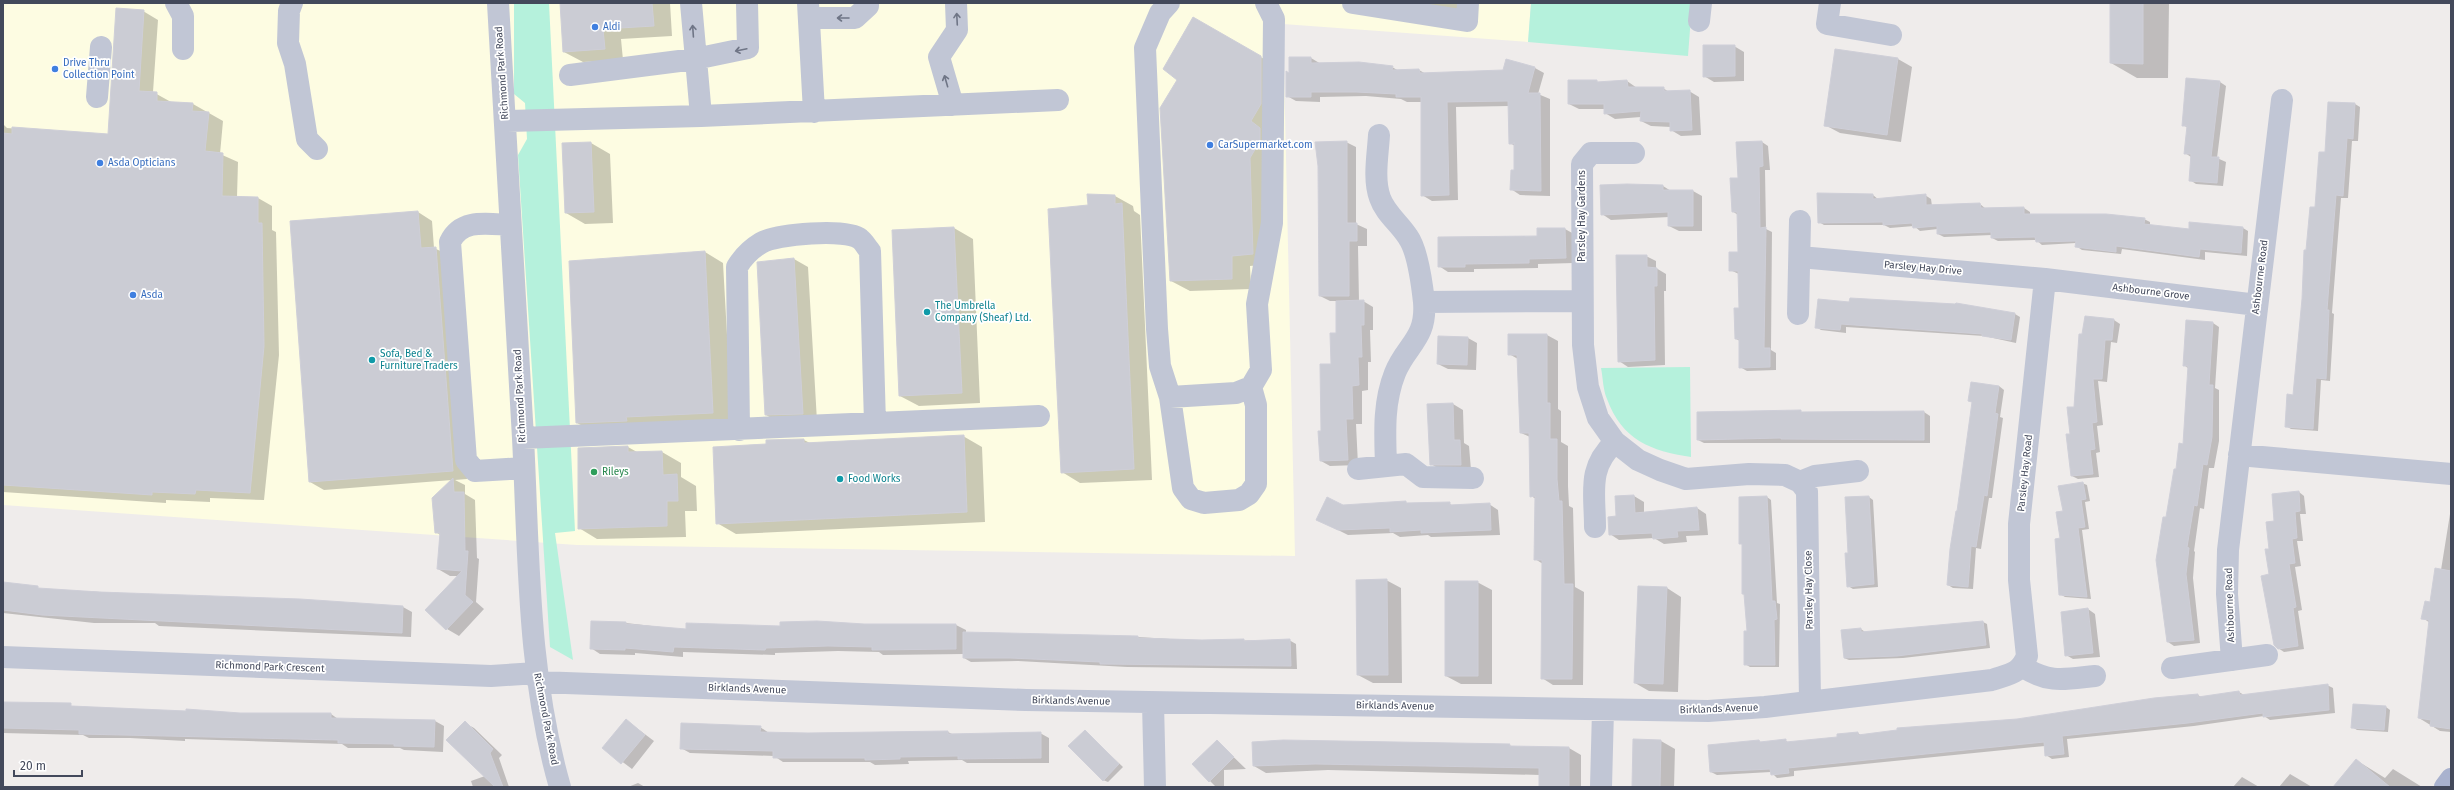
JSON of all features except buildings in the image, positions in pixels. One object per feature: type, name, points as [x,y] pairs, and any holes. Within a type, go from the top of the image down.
[{"type":"main road","points":[[2445,787],[2451,778]]},
{"type":"street","points":[[176,3],[183,16],[183,49]]},
{"type":"street","points":[[292,3],[289,11],[288,43],[295,64],[307,139],[317,149]]},
{"type":"street","name":"Richmond Park Road","points":[[498,3],[523,438],[530,612],[537,677],[551,756],[560,787]]},
{"type":"street","points":[[691,3],[701,116]]},
{"type":"street","points":[[570,75],[695,59],[748,48],[747,3]]},
{"type":"street","points":[[814,112],[809,10],[855,18],[868,6],[868,3]]},
{"type":"street","points":[[953,105],[939,57],[958,30],[956,3]]},
{"type":"street","points":[[1169,3],[1160,12],[1145,48],[1157,329],[1160,366],[1170,397],[1183,488],[1191,499],[1204,503],[1239,500],[1249,494],[1256,484],[1256,405],[1251,387]]},
{"type":"street","points":[[1170,397],[1236,393],[1251,387],[1261,370],[1257,304],[1272,223],[1274,19],[1266,3]]},
{"type":"street","points":[[1353,3],[1468,21],[1468,3]]},
{"type":"street","points":[[1830,3],[1827,24],[1891,35]]},
{"type":"street","points":[[97,97],[101,47]]},
{"type":"street","points":[[505,121],[814,112],[1058,100]]},
{"type":"street","name":"Ashbourne Road","points":[[2232,660],[2227,594],[2228,550],[2282,100]]},
{"type":"street","points":[[1379,135],[1377,179],[1380,198],[1413,245],[1424,302],[1422,327],[1415,343],[1396,372],[1390,388],[1385,410],[1386,465]]},
{"type":"street","name":"Parsley Hay Gardens","points":[[1634,153],[1590,153],[1582,164],[1583,345],[1588,386],[1598,418],[1616,442],[1638,460],[1686,478],[1749,474],[1786,475],[1800,482]]},
{"type":"street","points":[[1798,314],[1800,221]]},
{"type":"street","points":[[510,225],[474,224],[464,226],[455,231],[450,242],[466,460],[475,471],[524,468]]},
{"type":"street","points":[[739,430],[737,267],[744,256],[762,242],[796,234],[847,234],[860,238],[870,251],[875,423]]},
{"type":"street","name":"Parsley Hay Drive","points":[[1800,257],[2045,279]]},
{"type":"street","name":"Ashbourne Grove","points":[[2045,279],[2257,305]]},
{"type":"street","name":"Parsley Hay Road","points":[[2023,667],[2027,656],[2019,580],[2019,524],[2045,279]]},
{"type":"street","points":[[1424,302],[1582,301]]},
{"type":"street","points":[[523,438],[739,430],[1039,416]]},
{"type":"street","points":[[1595,527],[1596,466],[1604,452],[1616,442]]},
{"type":"street","points":[[2239,455],[2451,474]]},
{"type":"street","points":[[1358,469],[1406,464],[1423,477],[1473,478]]},
{"type":"street","points":[[1800,482],[1815,476],[1858,471]]},
{"type":"street","name":"Parsley Hay Close","points":[[1800,482],[1807,491],[1810,701]]},
{"type":"street","points":[[2172,668],[2267,655]]},
{"type":"street","name":"Richmond Park Crescent","points":[[3,657],[537,677]]},
{"type":"street","points":[[1810,701],[1992,680],[2012,674],[2023,667],[2039,677],[2055,679],[2096,676]]},
{"type":"street","name":"Birklands Avenue","points":[[537,677],[1153,703],[1708,711],[1810,701]]},
{"type":"street","points":[[1153,703],[1155,787]]},
{"type":"street","points":[[1601,787],[1603,710]]},
{"type":"shaded area","points":[[3,3],[1531,3],[1528,42],[1283,24],[1295,556],[577,545],[3,505]]},
{"type":"green space","points":[[514,3],[549,3],[575,531],[555,533],[573,660],[550,647],[518,155],[527,139],[525,103],[514,94]]},
{"type":"green space","points":[[1531,3],[1692,3],[1688,56],[1528,42]]},
{"type":"green space","points":[[1690,367],[1691,457],[1651,447],[1630,434],[1621,425],[1613,413],[1607,399],[1601,368]]},
{"type":"place","name":"Aldi","points":[[595,27]]},
{"type":"place","name":"Drive Thru Collection Point","points":[[55,69]]},
{"type":"place","name":"CarSupermarket.com","points":[[1210,145]]},
{"type":"place","name":"Asda Opticians","points":[[100,163]]},
{"type":"place","name":"Asda","points":[[133,295]]},
{"type":"place","name":"The Umbrella Company (Sheaf) Ltd.","points":[[927,312]]},
{"type":"place","name":"Sofa, Bed & Furniture Traders","points":[[372,360]]},
{"type":"place","name":"Rileys","points":[[594,472]]},
{"type":"place","name":"Food Works","points":[[840,479]]}]
